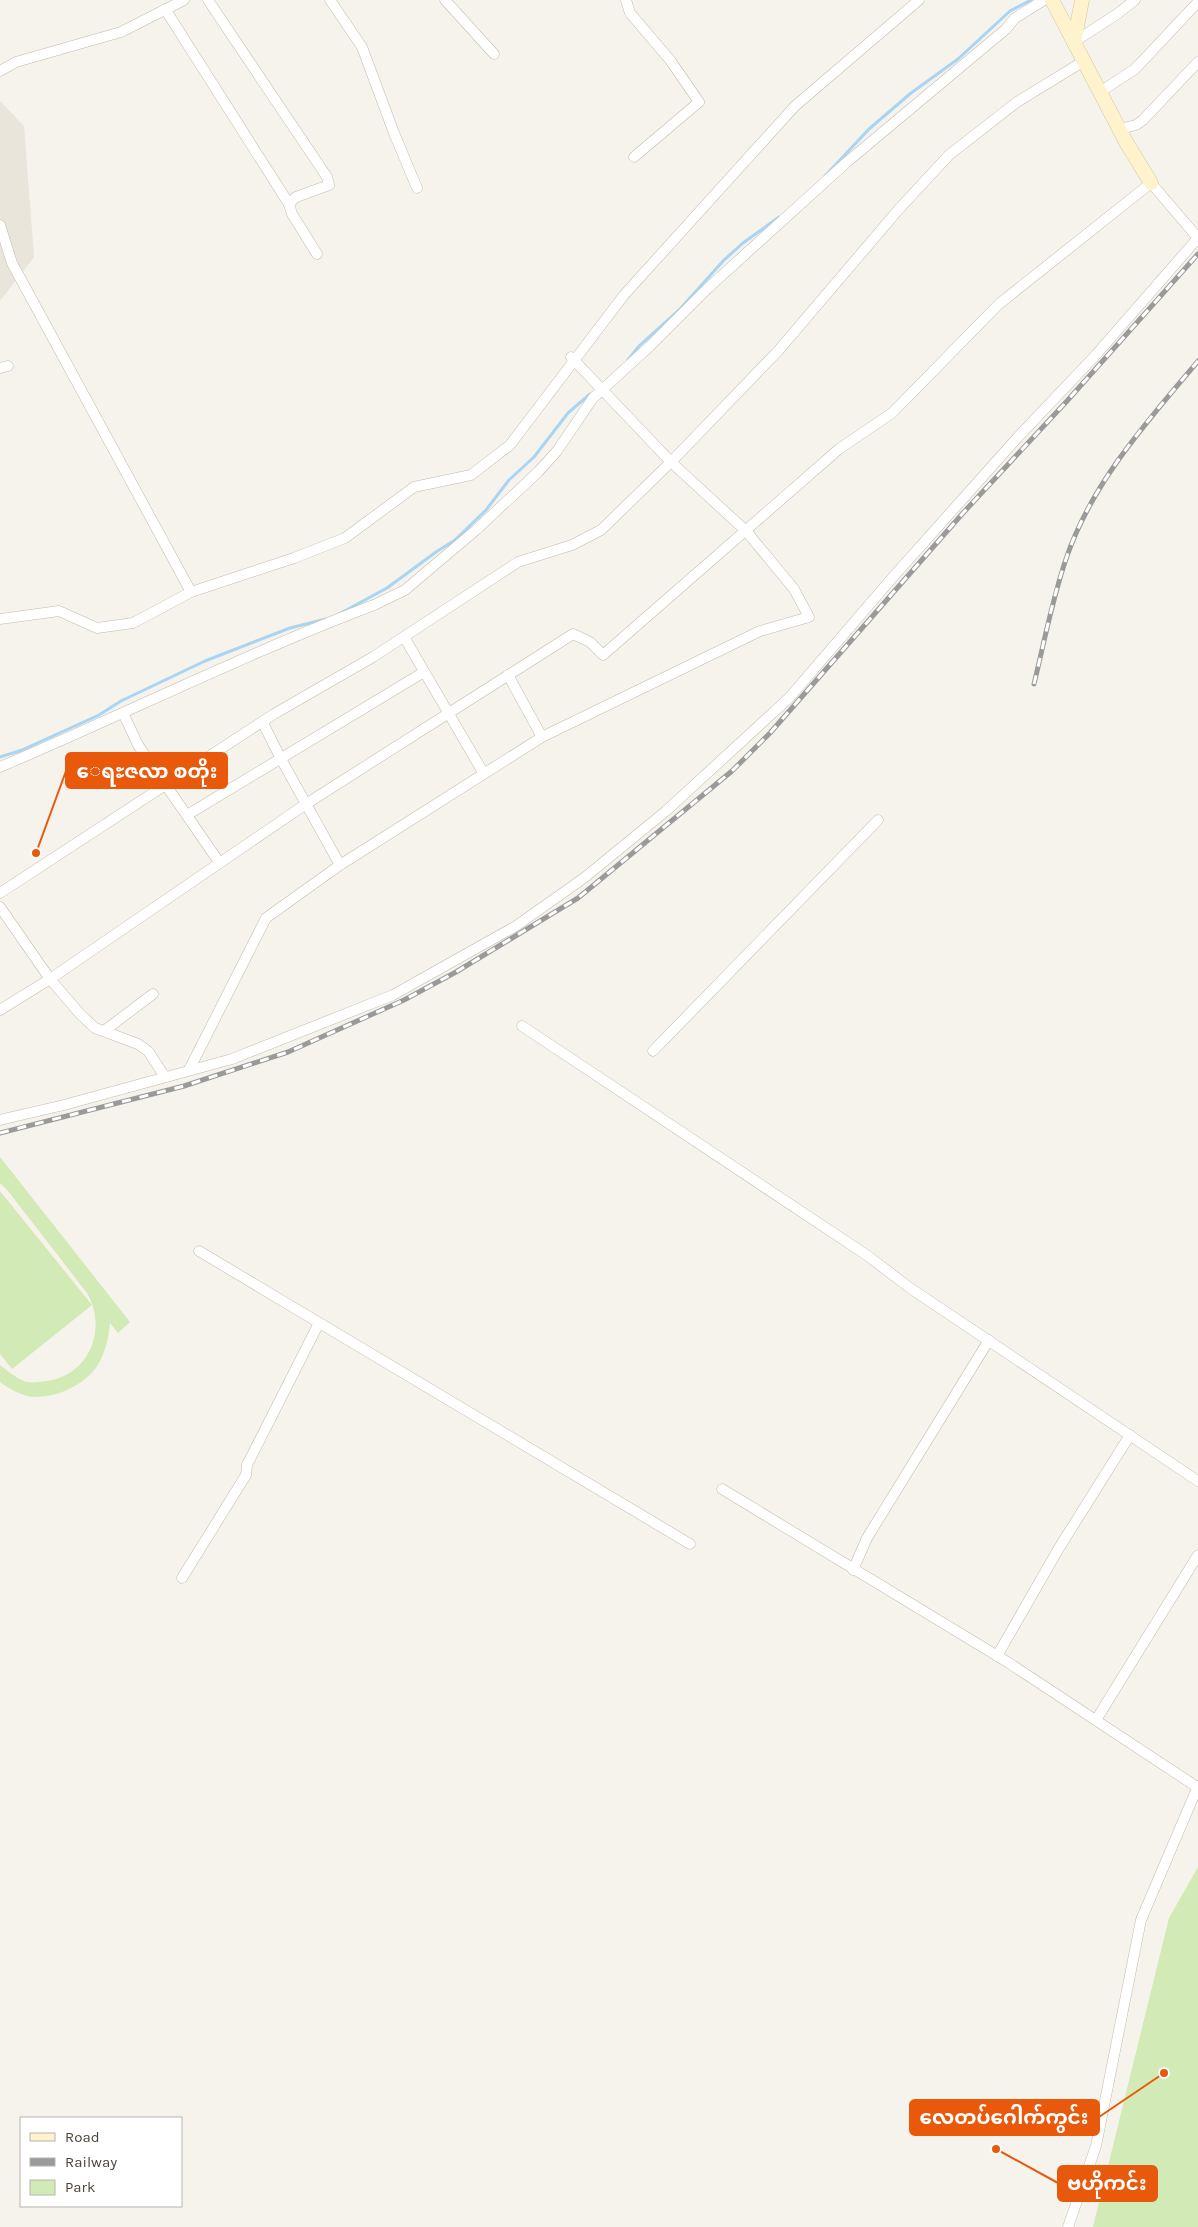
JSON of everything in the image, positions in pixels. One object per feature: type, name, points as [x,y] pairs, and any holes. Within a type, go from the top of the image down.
[{"type":"street","points":[[0,71],[16,62],[121,32],[184,0]]},
{"type":"street","points":[[208,0],[327,177],[329,185],[296,197],[290,204]]},
{"type":"street","points":[[330,0],[362,47],[417,188]]},
{"type":"street","points":[[444,0],[494,54]]},
{"type":"street","points":[[626,0],[630,14],[670,60],[699,102],[634,157]]},
{"type":"street","points":[[0,619],[59,610],[97,628],[133,623],[191,592],[294,558],[345,538],[414,487],[471,475],[510,446],[573,358],[624,295],[795,106],[918,0]]},
{"type":"street","points":[[0,767],[123,713],[178,686],[374,605],[405,590],[476,530],[538,472],[557,450],[593,398],[650,346],[708,288],[785,217],[1006,29],[1015,18],[1044,0]]},
{"type":"street","points":[[0,1120],[64,1105],[232,1059],[393,995],[516,926],[584,878],[666,811],[788,698],[893,577],[1018,437],[1094,357],[1198,238],[1151,183],[1100,92],[1052,0]]},
{"type":"street","points":[[1074,42],[1082,0]]},
{"type":"street","points":[[1074,42],[1135,0]]},
{"type":"street","points":[[1100,92],[1135,69],[1198,2]]},
{"type":"street","points":[[165,9],[290,204],[292,214],[317,254]]},
{"type":"street","points":[[0,894],[166,784],[264,723],[274,714],[404,637],[518,562],[572,545],[600,530],[671,462],[778,351],[899,209],[949,155],[1018,102],[1084,60]]},
{"type":"street","points":[[1120,128],[1136,125],[1143,120],[1198,62]]},
{"type":"street","points":[[0,1010],[50,979],[306,804],[572,634],[590,642],[603,655],[839,449],[892,412],[999,304],[1151,183]]},
{"type":"street","points":[[0,225],[12,263],[191,592]]},
{"type":"street","points":[[189,1070],[266,918],[340,865],[542,737],[760,631],[809,617],[794,590],[746,531],[671,462],[573,358]]},
{"type":"street","points":[[404,637],[484,774]]},
{"type":"street","points":[[187,815],[424,672]]},
{"type":"street","points":[[508,675],[542,737]]},
{"type":"street","points":[[123,713],[138,745],[219,862]]},
{"type":"street","points":[[264,723],[281,759],[340,865]]},
{"type":"street","points":[[653,1051],[878,820]]},
{"type":"street","points":[[0,907],[50,979],[80,1014],[95,1028],[138,1044],[148,1050],[166,1077]]},
{"type":"street","points":[[104,1031],[153,994]]},
{"type":"street","points":[[522,1026],[868,1256],[910,1288],[1198,1481]]},
{"type":"street","points":[[199,1251],[690,1544]]},
{"type":"street","points":[[182,1578],[246,1475],[247,1465],[319,1322]]},
{"type":"street","points":[[853,1570],[867,1538],[989,1340]]},
{"type":"street","points":[[997,1656],[1059,1548],[1130,1435]]},
{"type":"street","points":[[722,1489],[997,1656],[1198,1786],[1141,1920],[1096,2146],[1068,2227]]},
{"type":"street","points":[[1096,1720],[1198,1555]]},
{"type":"shaded area","points":[[0,101],[24,126],[34,257],[0,301]]},
{"type":"green space","points":[[0,1157],[130,1322],[118,1333],[110,1323],[106,1347],[95,1369],[89,1376],[73,1387],[45,1396],[31,1397],[21,1394],[0,1382],[0,1365],[26,1382],[44,1381],[61,1377],[74,1370],[90,1349],[95,1335],[96,1321],[87,1293],[0,1183]]},
{"type":"green space","points":[[0,1191],[92,1305],[12,1369],[0,1354]]},
{"type":"green space","points":[[1198,1867],[1198,2227],[1093,2227],[1169,1918]]},
{"type":"waterway","points":[[825,176],[869,129],[911,93],[958,59],[1010,11],[1031,0]]},
{"type":"waterway","points":[[628,360],[639,346],[680,309],[724,260],[743,243],[779,217]]},
{"type":"waterway","points":[[339,614],[387,588],[455,540],[486,510],[509,480],[534,457],[568,413],[590,394]]},
{"type":"waterway","points":[[0,757],[22,750],[99,715],[121,701],[205,661],[290,628],[326,619]]},
{"type":"railway","points":[[0,1133],[184,1086],[288,1052],[404,1000],[456,972],[578,898],[732,771],[770,733],[963,513],[1067,401],[1198,254]]},
{"type":"railway","points":[[1034,684],[1061,574],[1077,531],[1090,504],[1141,430],[1198,361]]},
{"type":"place","name":"ေရႊဇလာ စတိုး","points":[[36,853]]},
{"type":"place","name":"လေတပ်ဂေါက်ကွင်း","points":[[1164,2073]]},
{"type":"place","name":"ဗဟိုကင်း","points":[[996,2149]]}]
